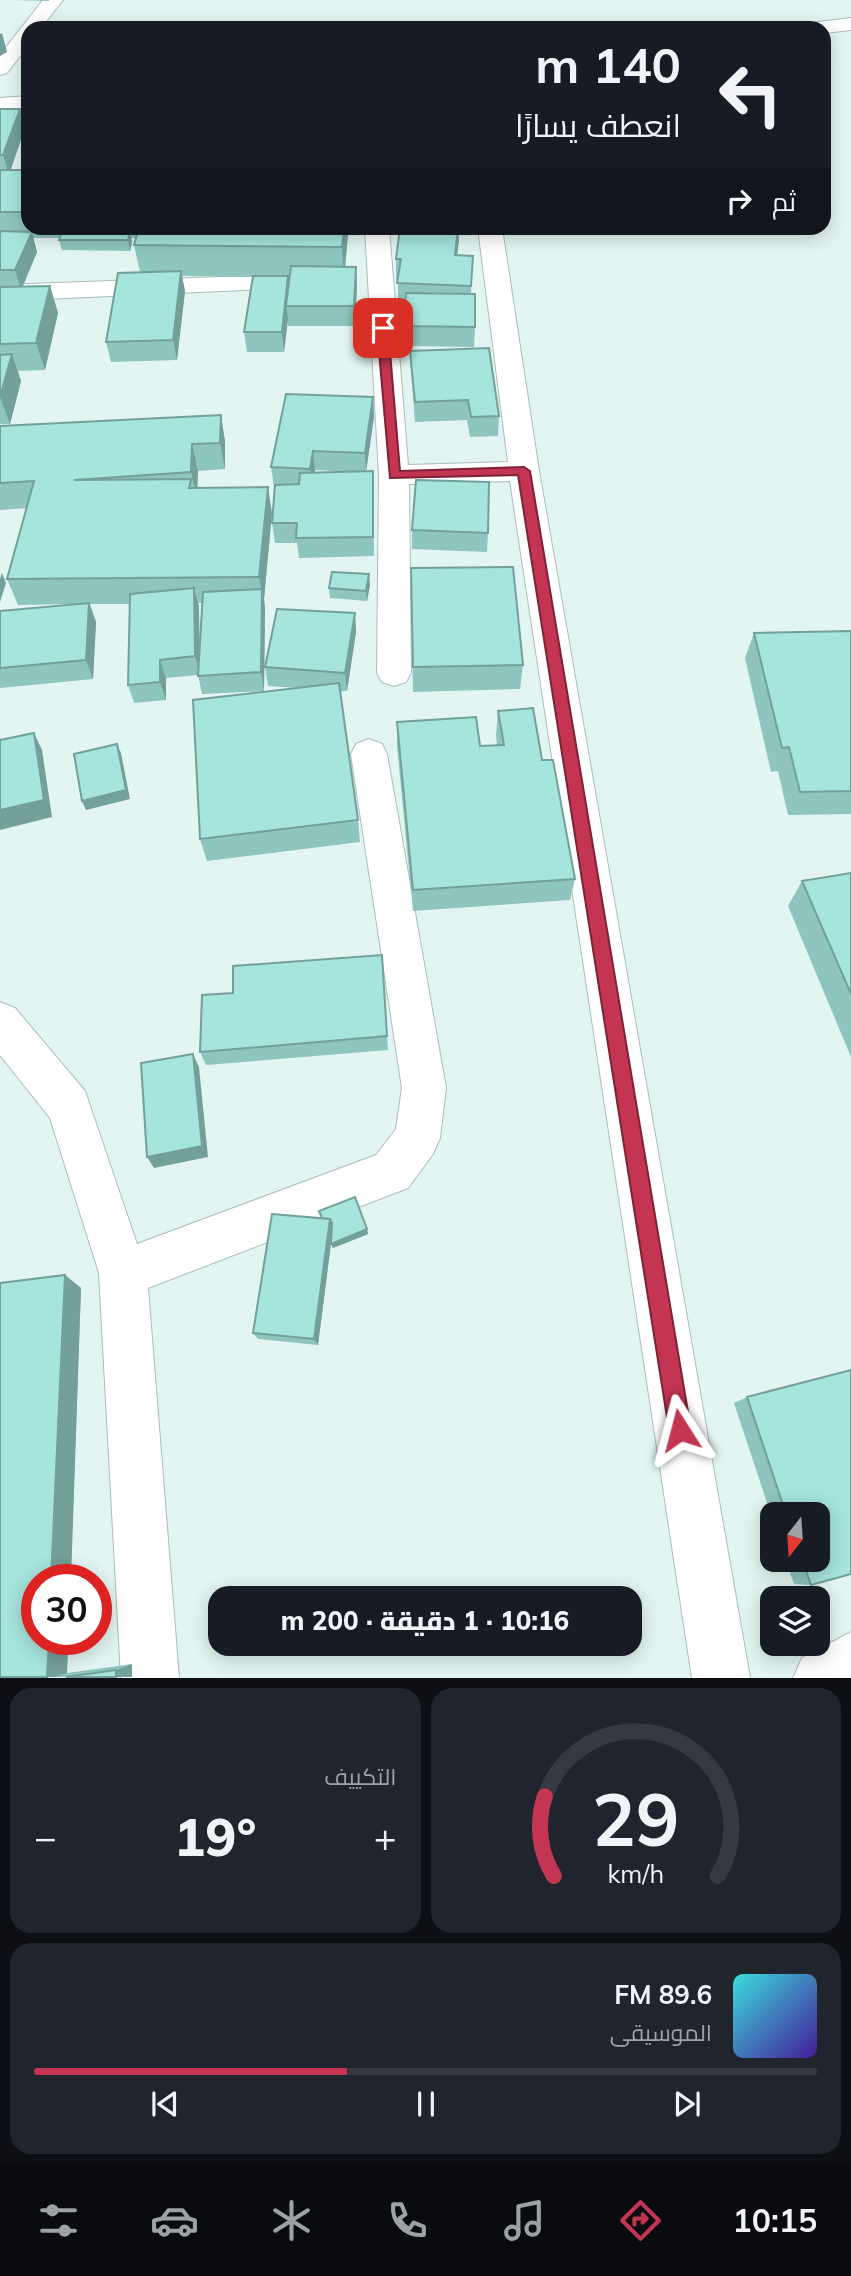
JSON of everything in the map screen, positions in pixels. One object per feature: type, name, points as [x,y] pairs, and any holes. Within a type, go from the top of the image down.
[{"type":"street","points":[[36,21],[53,0]]},
{"type":"street","points":[[831,26],[851,24]]},
{"type":"street","points":[[0,69],[21,41]]},
{"type":"street","points":[[0,106],[21,104]]},
{"type":"street","points":[[0,120],[21,118]]},
{"type":"street","points":[[375,235],[365,279],[394,475],[394,673]]},
{"type":"street","points":[[491,235],[524,471],[721,1678]]},
{"type":"street","points":[[0,293],[325,281]]},
{"type":"street","points":[[394,475],[524,471]]},
{"type":"street","points":[[123,1273],[392,1172],[417,1138],[424,1088],[369,754]]},
{"type":"street","points":[[0,1022],[69,1106],[123,1273],[150,1678]]},
{"type":"street","points":[[822,1678],[851,1661]]},
{"type":"building","points":[[0,109],[20,109],[3,155],[0,155]]},
{"type":"building","points":[[0,170],[21,170],[21,212],[0,212]]},
{"type":"building","points":[[0,231],[31,235],[15,270],[0,270]]},
{"type":"building","points":[[61,235],[129,235],[128,240],[59,240]]},
{"type":"building","points":[[137,235],[343,235],[342,247],[134,245]]},
{"type":"building","points":[[399,235],[457,235],[455,255],[473,256],[471,286],[397,283],[401,259],[396,259]]},
{"type":"building","points":[[291,266],[356,267],[354,306],[286,306]]},
{"type":"building","points":[[181,271],[173,340],[106,342],[118,273]]},
{"type":"building","points":[[253,276],[288,276],[282,332],[244,332]]},
{"type":"building","points":[[50,286],[36,343],[0,344],[0,287]]},
{"type":"building","points":[[406,293],[475,294],[475,327],[404,326]]},
{"type":"building","points":[[489,348],[499,416],[471,417],[468,400],[415,402],[410,351]]},
{"type":"building","points":[[12,354],[0,397],[0,355]]},
{"type":"building","points":[[286,394],[373,397],[365,453],[313,451],[310,469],[271,467]]},
{"type":"building","points":[[221,415],[220,443],[192,444],[191,472],[74,480],[191,479],[189,488],[268,487],[259,577],[7,579],[34,481],[0,483],[0,426]]},
{"type":"building","points":[[373,471],[373,537],[296,538],[297,523],[272,523],[275,485],[299,484],[300,473]]},
{"type":"building","points":[[416,480],[489,482],[488,533],[412,530]]},
{"type":"building","points":[[513,567],[523,665],[413,667],[411,568]]},
{"type":"building","points":[[332,572],[369,574],[366,591],[329,588]]},
{"type":"building","points":[[194,588],[195,656],[160,660],[160,682],[128,685],[130,594]]},
{"type":"building","points":[[262,589],[261,672],[198,676],[203,592]]},
{"type":"building","points":[[89,603],[86,660],[0,668],[0,611]]},
{"type":"building","points":[[277,609],[355,613],[345,673],[265,667]]},
{"type":"building","points":[[851,631],[851,791],[800,792],[789,747],[782,748],[754,633]]},
{"type":"building","points":[[339,683],[358,820],[200,839],[193,700]]},
{"type":"building","points":[[533,708],[542,760],[553,760],[575,879],[413,890],[397,722],[476,717],[480,746],[504,745],[498,711]]},
{"type":"building","points":[[34,733],[44,800],[0,810],[0,740]]},
{"type":"building","points":[[117,744],[126,790],[82,801],[74,754]]},
{"type":"building","points":[[851,873],[851,994],[802,881]]},
{"type":"building","points":[[382,955],[387,1036],[200,1052],[202,995],[233,993],[233,966]]},
{"type":"building","points":[[193,1054],[202,1146],[147,1157],[141,1063]]},
{"type":"building","points":[[355,1197],[367,1229],[331,1244],[332,1223],[330,1219],[322,1218],[319,1211]]},
{"type":"building","points":[[272,1214],[330,1219],[314,1339],[253,1333]]},
{"type":"building","points":[[65,1275],[52,1564],[21,1564],[21,1655],[48,1655],[47,1677],[0,1677],[0,1283]]},
{"type":"building","points":[[851,1370],[851,1574],[811,1585],[806,1572],[830,1572],[830,1502],[782,1502],[747,1397]]},
{"type":"building","points":[[116,1670],[116,1677],[66,1677]]},
{"type":"route","points":[[383,328],[394,475],[524,471],[526,497],[680,1430]]}]
